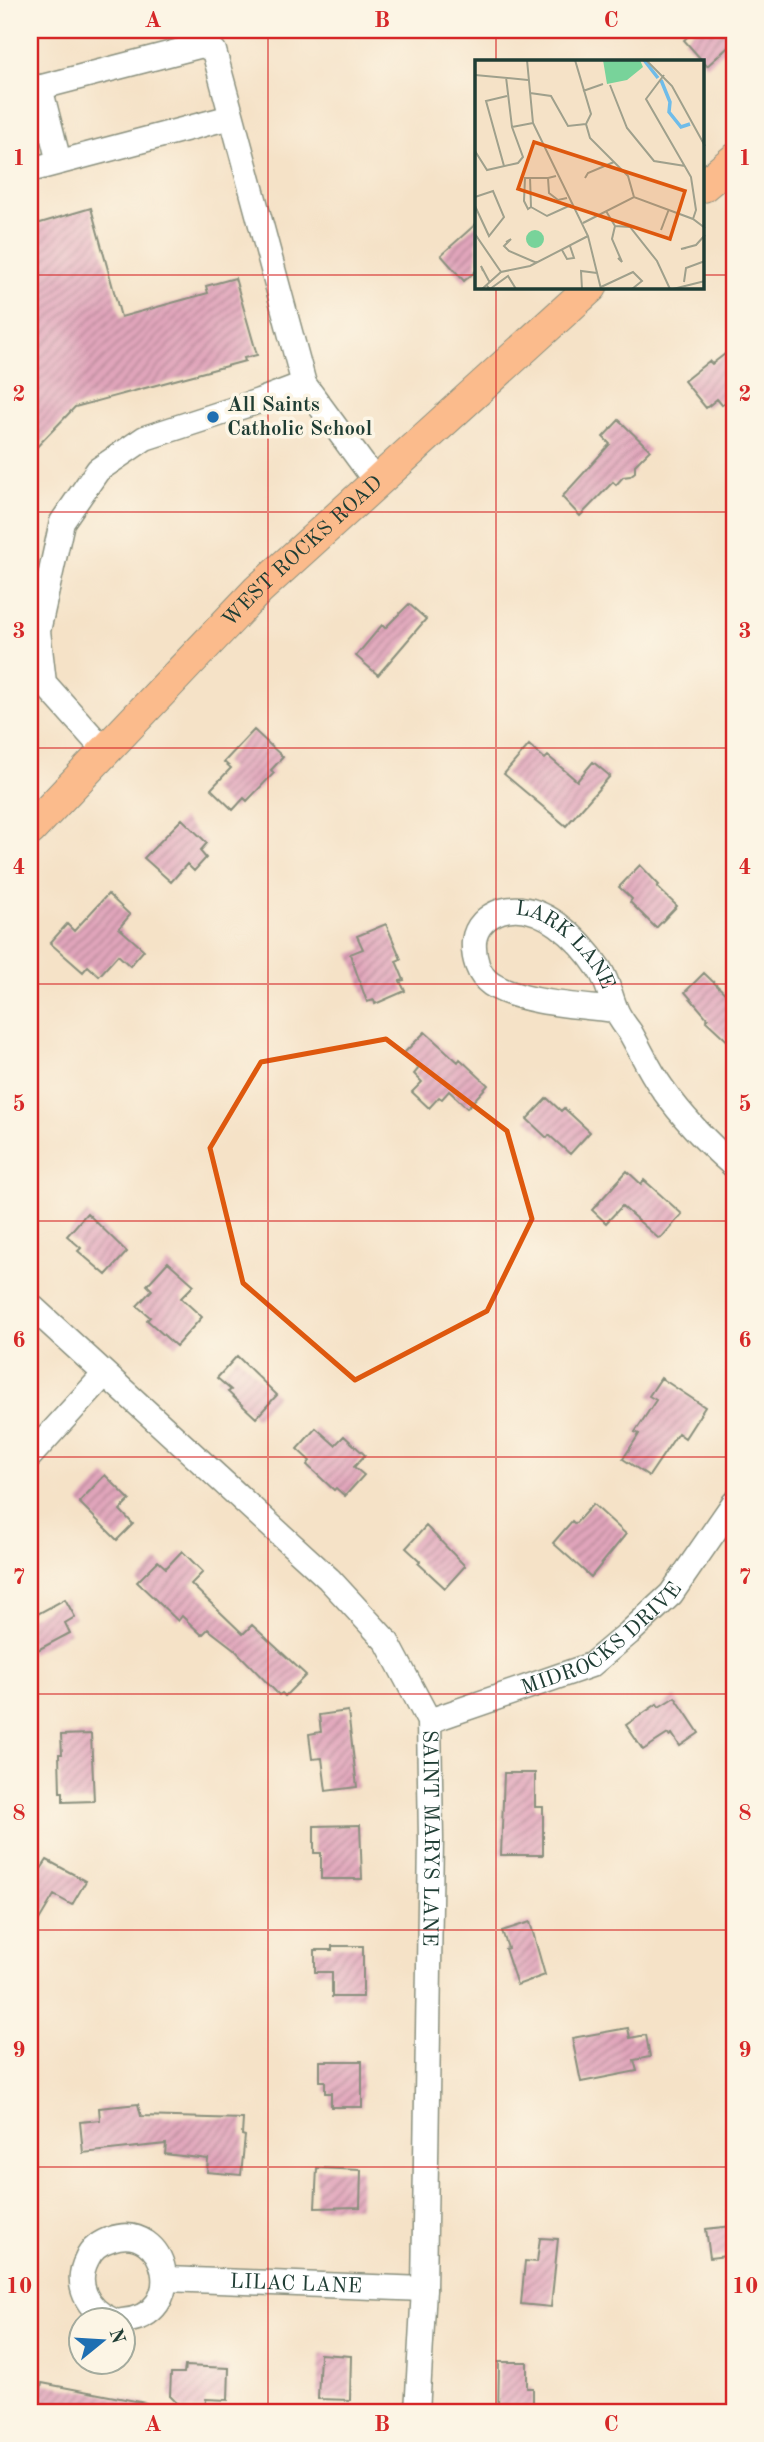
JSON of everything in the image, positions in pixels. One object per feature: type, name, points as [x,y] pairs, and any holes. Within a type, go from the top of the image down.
[{"type":"main road","points":[[704,185],[734,160]]},
{"type":"main road","name":"WEST ROCKS ROAD","points":[[30,830],[258,590],[589,289]]},
{"type":"street","points":[[59,162],[35,88],[202,45],[214,51],[304,384],[376,482]]},
{"type":"street","points":[[30,170],[231,117]]},
{"type":"street","points":[[106,751],[37,685],[38,631],[62,522],[99,470],[145,438],[304,384]]},
{"type":"street","name":"LARK LANE","points":[[616,1010],[544,1000],[511,993],[491,984],[481,974],[475,959],[474,941],[478,927],[487,918],[501,911],[517,909],[534,911],[550,918],[569,934],[600,971],[612,994],[616,1010],[655,1078],[680,1114],[705,1141],[734,1166]]},
{"type":"street","name":"SAINT MARYS LANE","points":[[30,1305],[337,1588],[387,1642],[429,1721],[431,1839],[424,2289],[417,2412]]},
{"type":"street","points":[[30,1456],[104,1375]]},
{"type":"street","name":"MIDROCKS DRIVE","points":[[429,1721],[591,1665],[671,1594],[734,1503]]},
{"type":"street","points":[[92,2306],[87,2301],[81,2282],[82,2267],[89,2254],[103,2242],[117,2237],[131,2237],[145,2242],[156,2252],[166,2279],[161,2299],[151,2311],[136,2319]]},
{"type":"street","name":"LILAC LANE","points":[[166,2279],[424,2289]]},
{"type":"highlighted area","points":[[386,1039],[507,1131],[532,1219],[487,1311],[355,1380],[243,1283],[210,1148],[261,1062]]},
{"type":"building","points":[[695,30],[734,30],[734,42],[707,66],[684,40]]},
{"type":"building","points":[[91,208],[121,317],[208,293],[206,286],[235,278],[257,355],[244,358],[245,361],[75,407],[30,454],[30,226]]},
{"type":"building","points":[[475,225],[475,272],[464,281],[441,255]]},
{"type":"building","points":[[734,347],[734,395],[722,405],[717,399],[706,408],[684,381],[709,361],[712,364]]},
{"type":"building","points":[[619,420],[650,450],[635,465],[635,472],[623,477],[616,485],[613,482],[580,516],[562,497],[610,444],[603,437]]},
{"type":"building","points":[[409,604],[426,619],[378,675],[356,656],[382,625],[385,628]]},
{"type":"building","points":[[254,730],[283,757],[271,770],[274,773],[247,801],[244,798],[233,810],[211,789],[231,768],[224,762]]},
{"type":"building","points":[[529,745],[545,759],[548,756],[577,781],[593,762],[610,776],[566,826],[504,774]]},
{"type":"building","points":[[182,819],[207,843],[200,851],[206,858],[194,871],[187,864],[171,882],[144,858]]},
{"type":"building","points":[[640,865],[659,885],[657,887],[677,906],[656,928],[619,887]]},
{"type":"building","points":[[108,894],[130,915],[119,928],[144,950],[130,966],[118,955],[99,976],[88,966],[83,972],[50,943],[67,924],[74,931]]},
{"type":"building","points":[[386,924],[401,959],[396,961],[404,980],[400,981],[405,991],[375,1004],[374,1000],[367,1002],[350,954],[363,949],[357,936]]},
{"type":"building","points":[[704,973],[734,1002],[734,1047],[706,1021],[708,1019],[685,992]]},
{"type":"building","points":[[425,1032],[488,1085],[467,1108],[449,1091],[429,1108],[412,1092],[422,1082],[414,1074],[419,1068],[404,1053]]},
{"type":"building","points":[[547,1098],[561,1111],[564,1108],[590,1132],[570,1154],[549,1135],[547,1138],[527,1119]]},
{"type":"building","points":[[627,1171],[641,1184],[644,1180],[682,1214],[662,1237],[658,1238],[622,1206],[606,1223],[592,1210]]},
{"type":"building","points":[[87,1213],[127,1252],[106,1275],[78,1251],[81,1248],[67,1236]]},
{"type":"building","points":[[168,1262],[194,1285],[181,1298],[202,1317],[176,1346],[147,1320],[150,1317],[137,1306],[152,1290],[147,1285]]},
{"type":"building","points":[[237,1356],[277,1395],[256,1418],[217,1378]]},
{"type":"building","points":[[661,1378],[705,1407],[685,1438],[678,1433],[649,1476],[623,1459],[639,1434],[635,1432],[656,1400],[649,1396]]},
{"type":"building","points":[[316,1428],[335,1445],[344,1436],[365,1455],[354,1467],[364,1475],[345,1496],[336,1488],[334,1490],[307,1465],[310,1461],[297,1449]]},
{"type":"building","points":[[105,1475],[130,1500],[120,1510],[133,1524],[117,1540],[79,1502]]},
{"type":"building","points":[[593,1504],[626,1534],[591,1577],[553,1543],[572,1521],[575,1524]]},
{"type":"building","points":[[426,1526],[465,1566],[445,1588],[406,1548]]},
{"type":"building","points":[[182,1551],[203,1572],[191,1584],[243,1634],[252,1625],[306,1675],[285,1696],[282,1693],[279,1695],[234,1649],[208,1629],[202,1635],[182,1616],[178,1621],[137,1582],[158,1561],[166,1568]]},
{"type":"building","points":[[65,1599],[75,1617],[65,1623],[70,1633],[30,1654],[30,1618]]},
{"type":"building","points":[[675,1697],[699,1733],[680,1746],[672,1734],[668,1734],[643,1750],[626,1725],[657,1704],[659,1707]]},
{"type":"building","points":[[348,1711],[357,1787],[326,1791],[322,1758],[312,1759],[309,1734],[321,1732],[319,1715]]},
{"type":"building","points":[[91,1734],[94,1801],[63,1802],[63,1792],[60,1792],[61,1735]]},
{"type":"building","points":[[504,1773],[535,1773],[535,1807],[543,1807],[543,1855],[501,1855]]},
{"type":"building","points":[[360,1825],[362,1879],[321,1879],[321,1853],[314,1853],[314,1826]]},
{"type":"building","points":[[47,1860],[86,1881],[72,1905],[54,1895],[30,1935],[30,1871],[37,1875]]},
{"type":"building","points":[[530,1922],[545,1975],[517,1985],[502,1931]]},
{"type":"building","points":[[332,1946],[363,1946],[363,1997],[332,1997],[332,1972],[315,1972],[315,1950],[332,1950]]},
{"type":"building","points":[[628,2028],[630,2038],[646,2035],[650,2057],[634,2060],[637,2071],[581,2082],[572,2038]]},
{"type":"building","points":[[320,2061],[362,2061],[362,2107],[331,2107],[331,2093],[325,2093],[325,2081],[320,2081]]},
{"type":"building","points":[[138,2104],[141,2116],[243,2119],[242,2135],[245,2136],[241,2175],[207,2172],[208,2159],[165,2154],[166,2144],[83,2153],[80,2122],[100,2120],[99,2108]]},
{"type":"building","points":[[317,2168],[361,2170],[360,2207],[315,2208]]},
{"type":"building","points":[[732,2226],[734,2255],[710,2258],[706,2229]]},
{"type":"building","points":[[540,2238],[558,2239],[551,2307],[521,2304],[525,2261],[537,2262]]},
{"type":"building","points":[[320,2354],[351,2356],[350,2400],[318,2399]]},
{"type":"building","points":[[499,2362],[527,2362],[527,2388],[533,2388],[533,2412],[498,2412]]},
{"type":"building","points":[[185,2366],[229,2368],[228,2400],[206,2399],[205,2410],[183,2409],[170,2396],[171,2373],[184,2373]]},
{"type":"building","points":[[42,2383],[146,2403],[145,2412],[70,2412],[38,2406]]},
{"type":"place","name":"All Saints Catholic School","points":[[213,417]]}]
